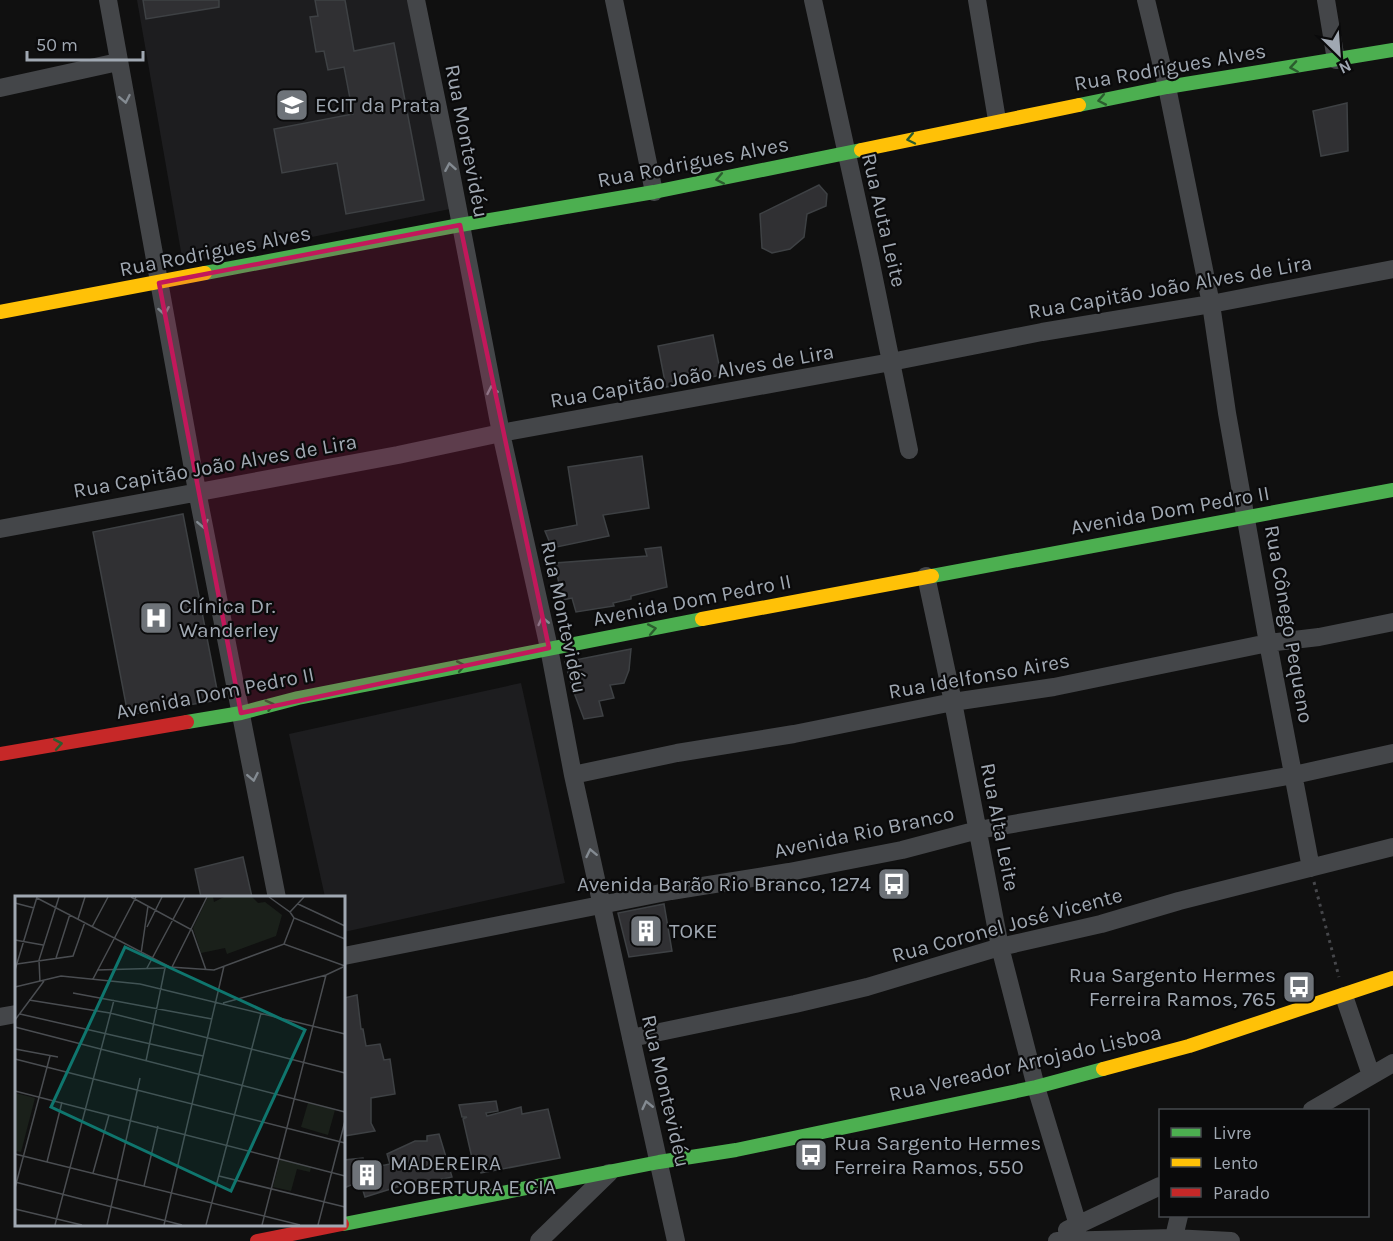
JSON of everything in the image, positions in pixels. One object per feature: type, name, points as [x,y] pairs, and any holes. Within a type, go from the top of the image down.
[{"type":"main road","name":"Rua Rodrigues Alves","points":[[0,312],[460,225],[654,192],[1167,87],[1393,50]]},
{"type":"main road","name":"Avenida Dom Pedro II","points":[[0,754],[241,713],[298,698],[549,648],[1393,490]]},
{"type":"main road","name":"Rua Vereador Arrojado Lisboa","points":[[345,1224],[659,1162],[736,1150],[1036,1087],[1189,1046],[1393,978]]},
{"type":"main road","name":"Rua Vereador Arrojado Lisboa","points":[[257,1241],[334,1226]]},
{"type":"street","points":[[108,0],[197,491],[277,896]]},
{"type":"street","name":"Rua Montevidéu","points":[[416,0],[501,433],[549,648],[573,775],[676,1241]]},
{"type":"street","points":[[614,0],[654,192]]},
{"type":"street","name":"Rua Auta Leite","points":[[813,0],[909,450]]},
{"type":"street","points":[[977,0],[997,120]]},
{"type":"street","name":"Rua Cônego Pequeno","points":[[1146,0],[1167,87],[1211,304],[1227,413],[1311,868]]},
{"type":"street","points":[[1326,0],[1336,60]]},
{"type":"street","points":[[0,88],[118,62]]},
{"type":"street","name":"Rua Capitão João Alves de Lira","points":[[0,529],[1042,332],[1211,304],[1393,269]]},
{"type":"street","name":"Rua Alta Leite","points":[[926,576],[953,702],[1000,947],[1036,1087],[1078,1225]]},
{"type":"street","name":"Rua Idelfonso Aires","points":[[573,775],[677,753],[794,734],[953,702],[1054,687],[1268,643],[1319,637],[1393,622]]},
{"type":"street","name":"Avenida Rio Branco","points":[[345,956],[602,905],[902,850],[978,830],[1294,775],[1393,753]]},
{"type":"street","name":"Rua Coronel José Vicente","points":[[631,1038],[795,1004],[878,983],[1000,947],[1101,924],[1179,901],[1393,847]]},
{"type":"street","points":[[1344,996],[1371,1075]]},
{"type":"street","points":[[0,1017],[15,1014]]},
{"type":"street","points":[[1314,1109],[1393,1064]]},
{"type":"street","points":[[539,1241],[609,1173]]},
{"type":"street","points":[[1048,1241],[1159,1187]]},
{"type":"street","points":[[1173,1240],[1179,1217]]},
{"type":"street","points":[[1057,1241],[1231,1241]]},
{"type":"path","points":[[1311,868],[1344,996]]},
{"type":"highlighted area","points":[[460,225],[549,648],[241,713],[159,283]]},
{"type":"shaded area","name":"ECIT da Prata","points":[[137,0],[408,0],[450,209],[183,263]]},
{"type":"shaded area","points":[[521,683],[565,883],[345,932],[345,896],[325,896],[289,734]]},
{"type":"building","points":[[143,0],[219,0],[219,7],[146,19]]},
{"type":"building","points":[[315,0],[345,0],[354,51],[394,43],[424,200],[346,214],[337,163],[282,173],[274,129],[353,114],[344,67],[328,70],[324,51],[316,52],[310,17],[318,16]]},
{"type":"building","points":[[1347,103],[1348,151],[1321,156],[1313,111]]},
{"type":"building","points":[[819,185],[827,194],[826,206],[807,214],[804,237],[790,249],[772,253],[762,248],[760,214]]},
{"type":"building","points":[[713,335],[721,375],[666,387],[658,346]]},
{"type":"building","points":[[642,456],[649,508],[603,515],[609,536],[552,548],[545,531],[577,525],[568,467]]},
{"type":"building","name":"Clínica Dr. Wanderley","points":[[183,514],[219,700],[128,715],[93,532]]},
{"type":"building","points":[[661,547],[667,587],[631,596],[631,599],[613,603],[614,606],[576,612],[572,598],[562,600],[555,563],[647,556],[645,549]]},
{"type":"building","points":[[631,649],[629,670],[624,683],[610,685],[614,698],[599,701],[603,716],[584,719],[565,662]]},
{"type":"building","points":[[243,857],[252,896],[201,896],[195,869]]},
{"type":"building","name":"TOKE","points":[[664,904],[672,951],[629,957],[618,913]]},
{"type":"building","points":[[357,995],[361,1029],[363,1029],[366,1046],[380,1044],[384,1060],[390,1059],[395,1094],[371,1098],[371,1123],[375,1131],[345,1136],[345,998]]},
{"type":"building","points":[[496,1101],[498,1111],[486,1113],[487,1116],[521,1107],[522,1114],[548,1109],[560,1158],[481,1173],[477,1158],[472,1158],[463,1119],[467,1117],[462,1117],[459,1105]]},
{"type":"building","points":[[439,1134],[452,1177],[413,1186],[413,1182],[365,1197],[360,1181],[345,1188],[345,1160],[363,1158],[366,1169],[390,1164],[387,1154],[415,1141],[427,1141],[427,1136]]},
{"type":"traffic: fast","points":[[1079,105],[1167,87],[1393,50]]},
{"type":"traffic: fast","points":[[205,273],[460,225],[654,192],[861,150]]},
{"type":"traffic: fast","points":[[932,576],[1393,490]]},
{"type":"traffic: fast","points":[[187,722],[702,619]]},
{"type":"traffic: fast","points":[[345,1224],[659,1162],[736,1150],[1036,1087],[1103,1069]]},
{"type":"traffic: slow","points":[[861,150],[1079,105]]},
{"type":"traffic: slow","points":[[0,312],[205,273]]},
{"type":"traffic: slow","points":[[702,619],[932,576]]},
{"type":"traffic: slow","points":[[1103,1069],[1189,1046],[1393,978]]},
{"type":"traffic: jam","points":[[0,754],[187,722]]},
{"type":"traffic: jam","points":[[257,1241],[332,1226]]},
{"type":"place","name":"ECIT da Prata","points":[[292,105]]},
{"type":"place","name":"Clínica Dr. Wanderley","points":[[156,618]]},
{"type":"place","name":"Avenida Barão Rio Branco, 1274","points":[[894,884]]},
{"type":"place","name":"TOKE","points":[[646,931]]},
{"type":"place","name":"Rua Sargento Hermes Ferreira Ramos, 765","points":[[1299,987]]},
{"type":"place","name":"Rua Sargento Hermes Ferreira Ramos, 550","points":[[811,1155]]},
{"type":"place","name":"MADEREIRA COBERTURA E CIA","points":[[367,1175]]}]
